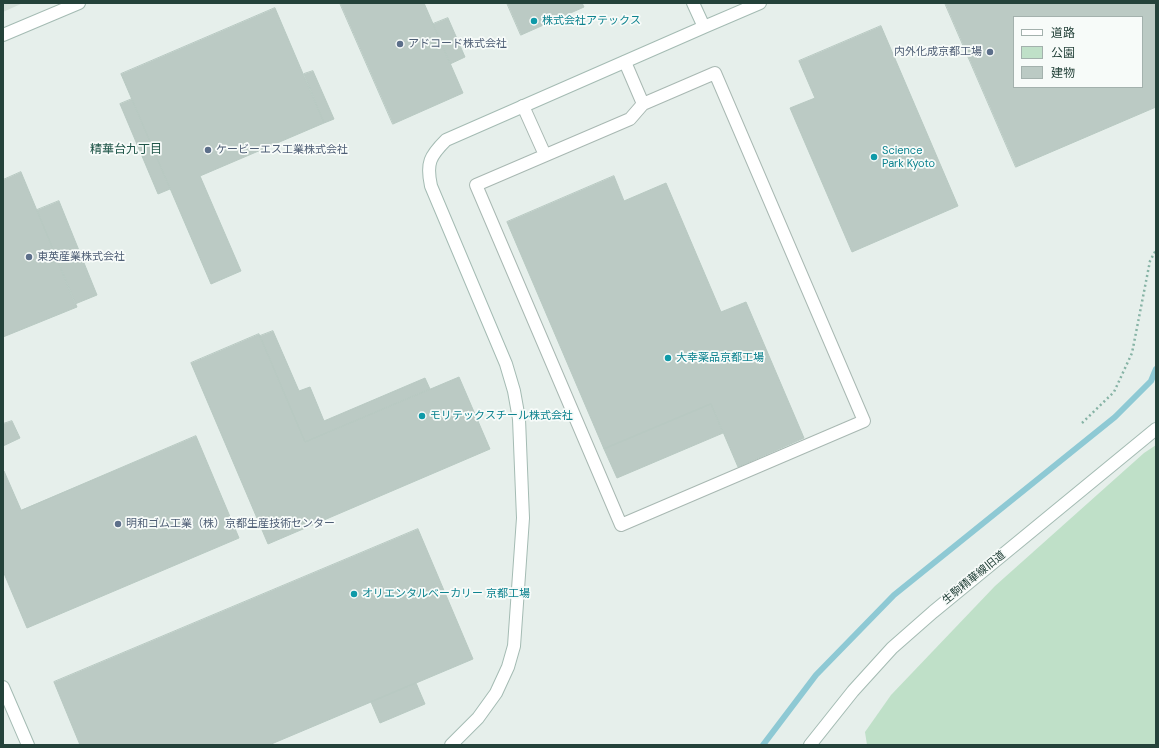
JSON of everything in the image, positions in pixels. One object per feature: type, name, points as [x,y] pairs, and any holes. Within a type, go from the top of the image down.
[{"type":"street","points":[[3,35],[79,3]]},
{"type":"street","points":[[693,3],[704,27]]},
{"type":"street","points":[[450,745],[456,741],[478,718],[496,693],[508,667],[514,646],[523,518],[519,419],[514,392],[506,364],[431,186],[428,171],[431,160],[439,147],[446,140],[760,3]]},
{"type":"street","points":[[625,62],[643,104]]},
{"type":"street","points":[[715,73],[864,421],[621,525],[476,185],[630,119],[643,104],[715,73]]},
{"type":"street","points":[[524,106],[545,155]]},
{"type":"street","name":"生駒精華線旧道","points":[[810,745],[853,691],[892,648],[933,612],[1156,429]]},
{"type":"street","points":[[3,686],[28,745]]},
{"type":"path","points":[[1082,423],[1114,392],[1132,353],[1150,261],[1156,250]]},
{"type":"shaded area","points":[[3,3],[23,3],[3,12]]},
{"type":"green space","points":[[1156,445],[1156,745],[867,745],[865,732],[891,695],[995,586],[1144,453]]},
{"type":"building","name":"アドコード株式会社","points":[[340,3],[424,3],[463,93],[393,124]]},
{"type":"building","name":"株式会社アテックス","points":[[507,3],[582,3],[584,7],[521,35]]},
{"type":"building","name":"内外化成京都工場","points":[[945,3],[1156,3],[1156,107],[1016,167]]},
{"type":"building","name":"ケービーエス工業株式会社","points":[[275,8],[324,123],[200,176],[241,271],[211,284],[121,74]]},
{"type":"building","points":[[448,18],[465,57],[450,64],[433,24]]},
{"type":"building","name":"Science Park Kyoto","points":[[881,26],[958,206],[852,252],[790,108],[815,98],[799,61]]},
{"type":"building","points":[[313,71],[334,119],[324,123],[304,74]]},
{"type":"building","points":[[132,99],[170,189],[158,194],[120,104]]},
{"type":"building","name":"東英産業株式会社","points":[[21,172],[77,307],[3,337],[3,180]]},
{"type":"building","name":"大幸薬品京都工場","points":[[614,176],[624,201],[666,183],[721,312],[746,302],[804,438],[738,467],[711,404],[604,449],[507,222]]},
{"type":"building","points":[[59,201],[97,295],[75,304],[37,210]]},
{"type":"building","points":[[273,331],[299,391],[310,387],[324,421],[425,378],[430,389],[305,442],[260,336]]},
{"type":"building","name":"モリテックスチール株式会社","points":[[259,334],[305,442],[459,377],[490,449],[268,544],[191,363]]},
{"type":"building","points":[[711,404],[723,433],[617,478],[604,449]]},
{"type":"building","points":[[12,421],[20,438],[3,446],[3,424]]},
{"type":"building","name":"明和ゴム工業（株）京都生産技術センター","points":[[196,436],[239,538],[27,628],[3,571],[3,471],[21,510]]},
{"type":"building","name":"オリエンタルベーカリー 京都工場","points":[[418,529],[473,659],[269,745],[80,745],[54,682]]},
{"type":"building","points":[[416,683],[425,704],[380,723],[371,702]]},
{"type":"waterway","points":[[763,745],[816,675],[894,595],[1115,417],[1151,381],[1156,369]]},
{"type":"place","name":"株式会社アテックス","points":[[534,21]]},
{"type":"place","name":"アドコード株式会社","points":[[400,44]]},
{"type":"place","name":"内外化成京都工場","points":[[990,52]]},
{"type":"place","name":"ケービーエス工業株式会社","points":[[208,150]]},
{"type":"place","name":"Science Park Kyoto","points":[[874,157]]},
{"type":"place","name":"東英産業株式会社","points":[[29,257]]},
{"type":"place","name":"大幸薬品京都工場","points":[[668,358]]},
{"type":"place","name":"モリテックスチール株式会社","points":[[422,416]]},
{"type":"place","name":"明和ゴム工業（株）京都生産技術センター","points":[[118,524]]},
{"type":"place","name":"オリエンタルベーカリー 京都工場","points":[[354,594]]},
{"type":"district","name":"精華台九丁目","points":[[126,150]]}]
